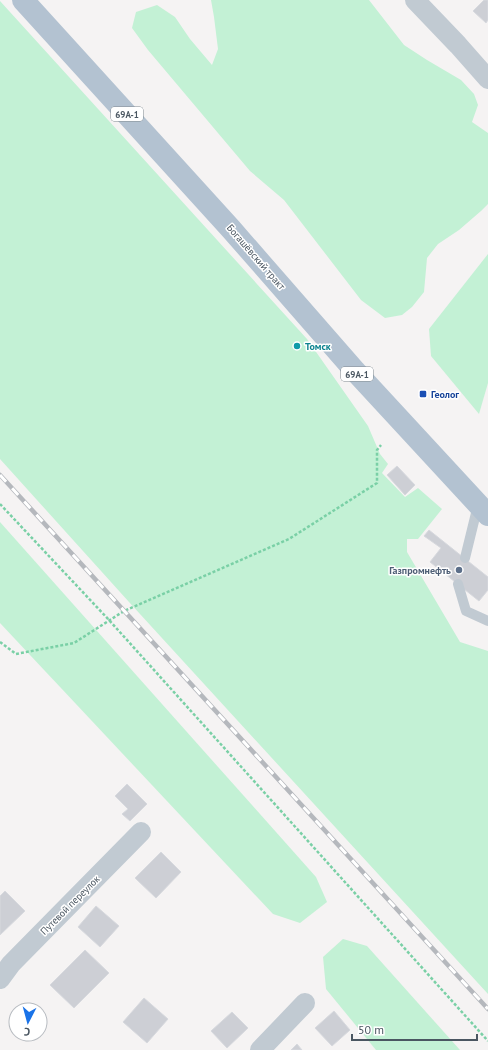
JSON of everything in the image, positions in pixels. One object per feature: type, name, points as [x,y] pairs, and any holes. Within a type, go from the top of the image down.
[{"type":"main road","name":"Богашёвский тракт","points":[[23,0],[231,229],[355,371],[483,510]]},
{"type":"street","points":[[415,0],[488,79]]},
{"type":"street","name":"Путевой переулок","points":[[0,979],[11,964],[141,832]]},
{"type":"street","points":[[260,1050],[305,1003]]},
{"type":"lane","points":[[465,558],[483,510]]},
{"type":"lane","points":[[458,584],[466,611],[488,621]]},
{"type":"path","points":[[0,642],[16,654],[74,643],[124,611],[289,540],[377,483],[376,450],[381,445]]},
{"type":"path","points":[[0,504],[109,620],[488,1041]]},
{"type":"green space","points":[[211,0],[369,0],[404,45],[461,80],[474,94],[478,105],[472,122],[488,133],[488,204],[459,230],[438,244],[427,258],[424,292],[412,307],[402,315],[385,318],[361,300],[284,200],[250,171],[148,50],[132,28],[136,12],[157,5],[175,17],[190,39],[212,65],[218,49]]},
{"type":"green space","points":[[0,1],[307,339],[368,426],[380,454],[388,464],[382,473],[405,497],[418,488],[442,509],[418,539],[407,539],[407,552],[460,642],[488,651],[488,994],[0,459]]},
{"type":"green space","points":[[488,254],[488,383],[479,414],[431,356],[429,329]]},
{"type":"green space","points":[[0,522],[316,877],[327,902],[300,923],[273,914],[0,623]]},
{"type":"green space","points":[[343,939],[367,946],[460,1050],[376,1050],[326,989],[323,957]]},
{"type":"building","points":[[484,0],[488,0],[488,20],[486,23],[473,11]]},
{"type":"building","points":[[397,466],[415,485],[405,495],[387,475]]},
{"type":"building","name":"Газпромнефть","points":[[429,530],[488,577],[488,590],[479,601],[430,562],[441,548],[424,536]]},
{"type":"building","points":[[127,784],[147,804],[130,821],[122,814],[128,809],[115,796]]},
{"type":"building","points":[[161,852],[181,872],[156,898],[135,878]]},
{"type":"building","points":[[5,891],[25,911],[0,935],[0,896]]},
{"type":"building","points":[[96,906],[119,926],[100,947],[78,927]]},
{"type":"building","points":[[85,950],[109,973],[74,1008],[50,985]]},
{"type":"building","points":[[144,998],[168,1019],[147,1043],[123,1022]]},
{"type":"building","points":[[334,1011],[350,1030],[332,1046],[315,1028]]},
{"type":"building","points":[[232,1012],[248,1028],[227,1048],[211,1031]]},
{"type":"building","points":[[297,1044],[302,1050],[291,1050]]},
{"type":"railway","points":[[0,475],[488,1009]]},
{"type":"place","name":"Томск","points":[[297,346]]},
{"type":"place","name":"Геолог","points":[[423,394]]},
{"type":"place","name":"Газпромнефть","points":[[459,570]]}]
